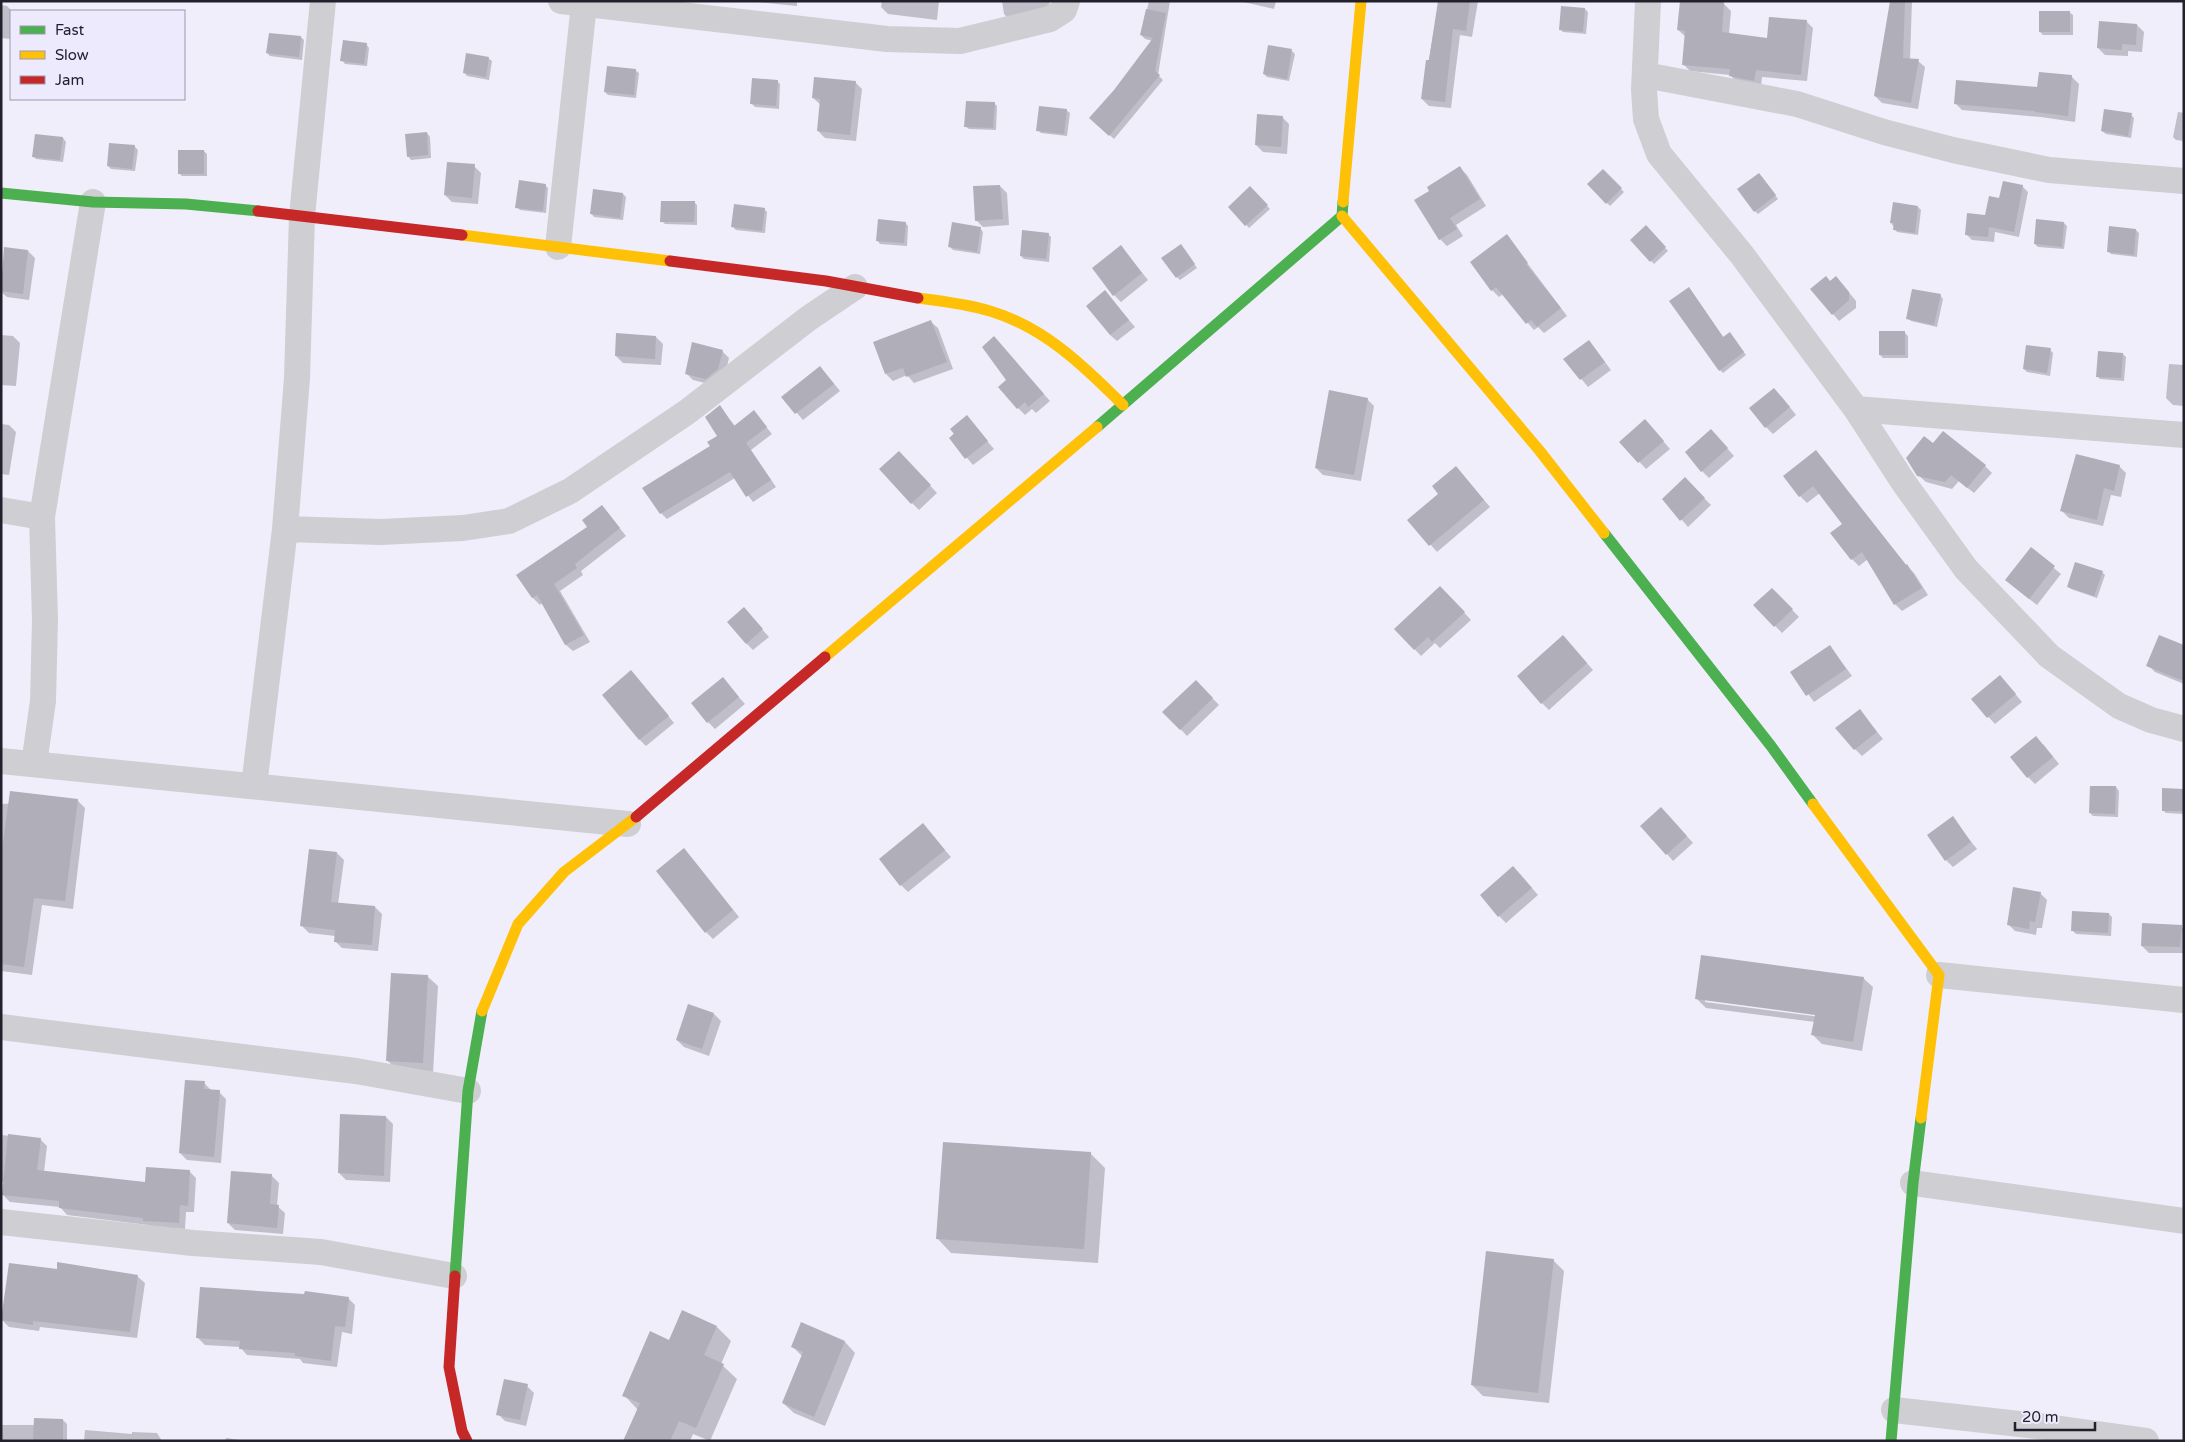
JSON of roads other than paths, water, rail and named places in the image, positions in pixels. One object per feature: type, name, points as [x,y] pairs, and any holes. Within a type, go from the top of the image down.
[{"type":"street","points":[[254,786],[285,529],[297,378],[302,216],[323,1]]},
{"type":"street","points":[[558,248],[572,2],[887,40],[960,41],[1050,19],[1064,10],[1067,1]]},
{"type":"street","points":[[467,1441],[462,1431],[449,1367],[468,1091],[482,1008],[518,924],[564,872],[628,824],[1124,404],[1342,216],[1361,1]]},
{"type":"street","points":[[1648,1],[1645,75],[1646,119],[1659,154],[1742,255],[1856,409],[1904,483],[1966,569],[2049,656],[2120,706],[2151,720],[2184,729]]},
{"type":"street","points":[[1645,75],[1797,104],[1892,134],[1953,150],[2049,170],[2184,181]]},
{"type":"street","points":[[1,194],[93,202],[186,204],[302,216],[826,281],[945,301],[992,311],[1033,330],[1083,364],[1124,404]]},
{"type":"street","points":[[34,764],[43,701],[45,620],[42,517],[93,202]]},
{"type":"street","points":[[1342,216],[1539,450],[1765,738],[1939,975],[1913,1183],[1891,1441]]},
{"type":"street","points":[[285,529],[381,532],[462,528],[509,521],[570,491],[687,412],[808,318],[855,287]]},
{"type":"street","points":[[1856,409],[2184,435]]},
{"type":"street","points":[[1,510],[42,517]]},
{"type":"street","points":[[1,761],[628,824]]},
{"type":"street","points":[[1939,975],[2184,1000]]},
{"type":"street","points":[[1,1027],[356,1071],[468,1091]]},
{"type":"street","points":[[1913,1183],[2184,1220]]},
{"type":"street","points":[[1,1222],[193,1243],[321,1252],[454,1276]]},
{"type":"street","points":[[1894,1410],[2038,1426],[2146,1441]]}]
